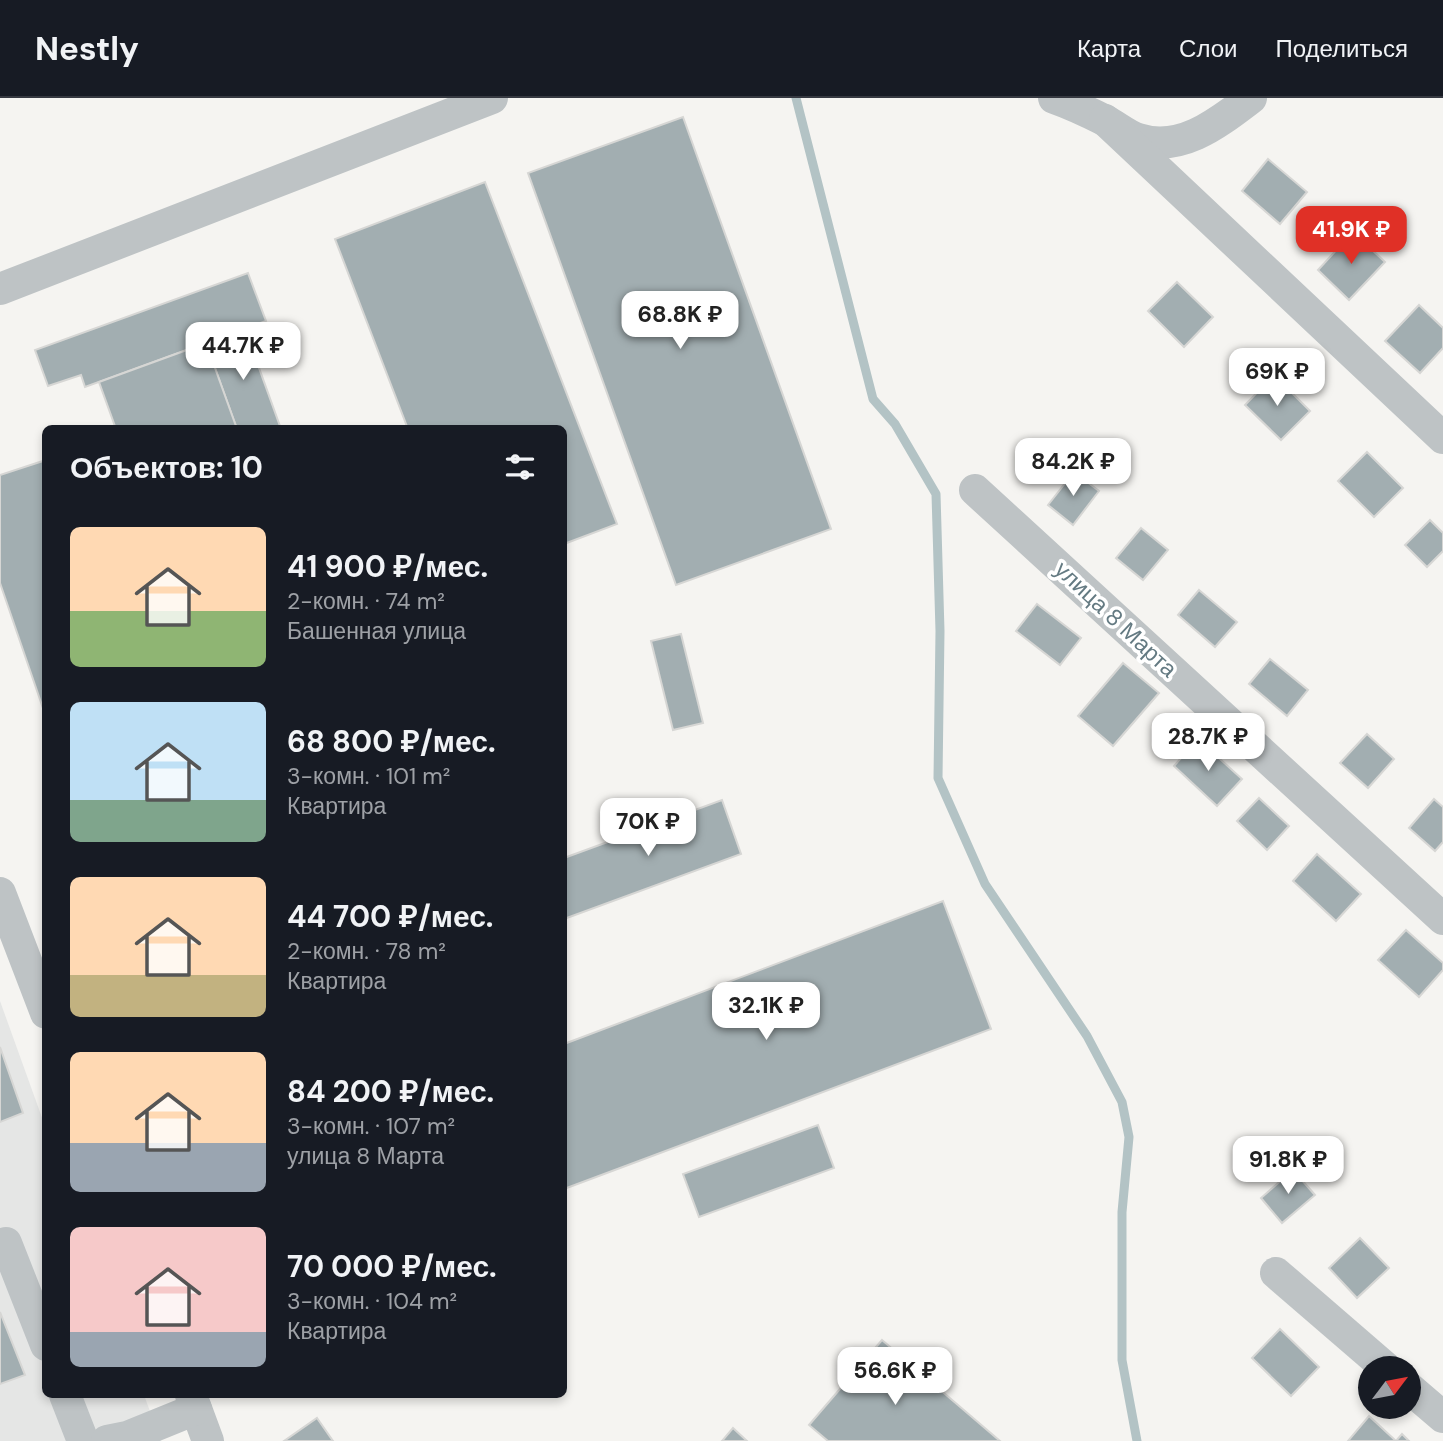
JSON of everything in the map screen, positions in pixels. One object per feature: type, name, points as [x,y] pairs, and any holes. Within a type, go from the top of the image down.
[{"type":"street","points":[[0,289],[492,98]]},
{"type":"street","points":[[1054,98],[1105,120],[1137,139],[1164,142],[1190,138],[1216,124],[1251,98]]},
{"type":"street","points":[[1105,120],[1443,438]]},
{"type":"street","name":"улица 8 Марта","points":[[975,489],[1443,919]]},
{"type":"street","points":[[3,911],[42,1004]]},
{"type":"street","points":[[6,1243],[42,1335]]},
{"type":"street","points":[[1276,1273],[1373,1356]]},
{"type":"street","points":[[66,1398],[83,1441]]},
{"type":"street","points":[[1421,1398],[1443,1417]]},
{"type":"street","points":[[107,1441],[127,1437],[193,1402],[208,1441]]},
{"type":"shaded area","points":[[0,1001],[42,1118],[42,1398],[145,1398],[161,1441],[0,1441]]},
{"type":"building","points":[[683,117],[831,529],[676,585],[528,173]]},
{"type":"building","points":[[1268,159],[1307,192],[1280,224],[1242,191]]},
{"type":"building","points":[[485,182],[617,524],[567,543],[567,425],[406,425],[335,239]]},
{"type":"building","points":[[1353,232],[1385,262],[1349,300],[1318,270]]},
{"type":"building","points":[[248,273],[266,321],[85,387],[81,375],[48,386],[35,350]]},
{"type":"building","points":[[1177,282],[1213,317],[1184,347],[1148,311]]},
{"type":"building","points":[[1419,305],[1443,328],[1443,348],[1420,373],[1385,341]]},
{"type":"building","points":[[245,329],[280,425],[236,425],[206,343]]},
{"type":"building","points":[[206,343],[236,425],[115,425],[99,382]]},
{"type":"building","points":[[1274,375],[1310,411],[1281,440],[1245,405]]},
{"type":"building","points":[[1367,452],[1403,488],[1374,517],[1338,481]]},
{"type":"building","points":[[42,461],[42,705],[0,583],[0,475]]},
{"type":"building","points":[[1074,472],[1099,491],[1073,525],[1048,505]]},
{"type":"building","points":[[1430,520],[1443,533],[1443,551],[1427,567],[1405,545]]},
{"type":"building","points":[[1141,528],[1168,550],[1143,580],[1116,558]]},
{"type":"building","points":[[1199,590],[1237,622],[1215,647],[1178,615]]},
{"type":"building","points":[[1037,604],[1081,638],[1060,665],[1016,631]]},
{"type":"building","points":[[681,634],[703,723],[673,730],[651,641]]},
{"type":"building","points":[[1270,659],[1308,690],[1287,716],[1249,684]]},
{"type":"building","points":[[1123,663],[1159,693],[1113,746],[1078,716]]},
{"type":"building","points":[[1367,734],[1394,759],[1368,788],[1340,763]]},
{"type":"building","points":[[1198,739],[1242,779],[1217,806],[1174,766]]},
{"type":"building","points":[[1259,798],[1289,826],[1267,850],[1237,821]]},
{"type":"building","points":[[1434,799],[1443,807],[1443,842],[1435,851],[1409,828]]},
{"type":"building","points":[[722,800],[741,854],[567,918],[567,857]]},
{"type":"building","points":[[1317,854],[1361,894],[1336,921],[1293,881]]},
{"type":"building","points":[[943,901],[991,1029],[567,1188],[567,1043]]},
{"type":"building","points":[[1406,930],[1443,963],[1443,970],[1419,997],[1378,960]]},
{"type":"building","points":[[0,1047],[23,1113],[0,1122]]},
{"type":"building","points":[[818,1125],[834,1168],[699,1217],[683,1174]]},
{"type":"building","points":[[1293,1170],[1315,1195],[1282,1223],[1261,1198]]},
{"type":"building","points":[[1360,1238],[1389,1268],[1357,1298],[1329,1268]]},
{"type":"building","points":[[0,1312],[25,1375],[0,1384]]},
{"type":"building","points":[[1280,1329],[1319,1367],[1291,1396],[1252,1358]]},
{"type":"building","points":[[882,1340],[1000,1441],[828,1441],[809,1425]]},
{"type":"building","points":[[317,1418],[333,1441],[284,1441]]},
{"type":"building","points":[[1366,1419],[1372,1419],[1396,1441],[1348,1441]]},
{"type":"building","points":[[733,1428],[747,1441],[722,1441]]},
{"type":"building","points":[[1402,1434],[1409,1441],[1396,1441]]},
{"type":"waterway","points":[[796,98],[873,399],[895,424],[936,494],[940,631],[938,778],[985,884],[1087,1036],[1122,1102],[1129,1137],[1122,1212],[1122,1360],[1137,1441]]}]
